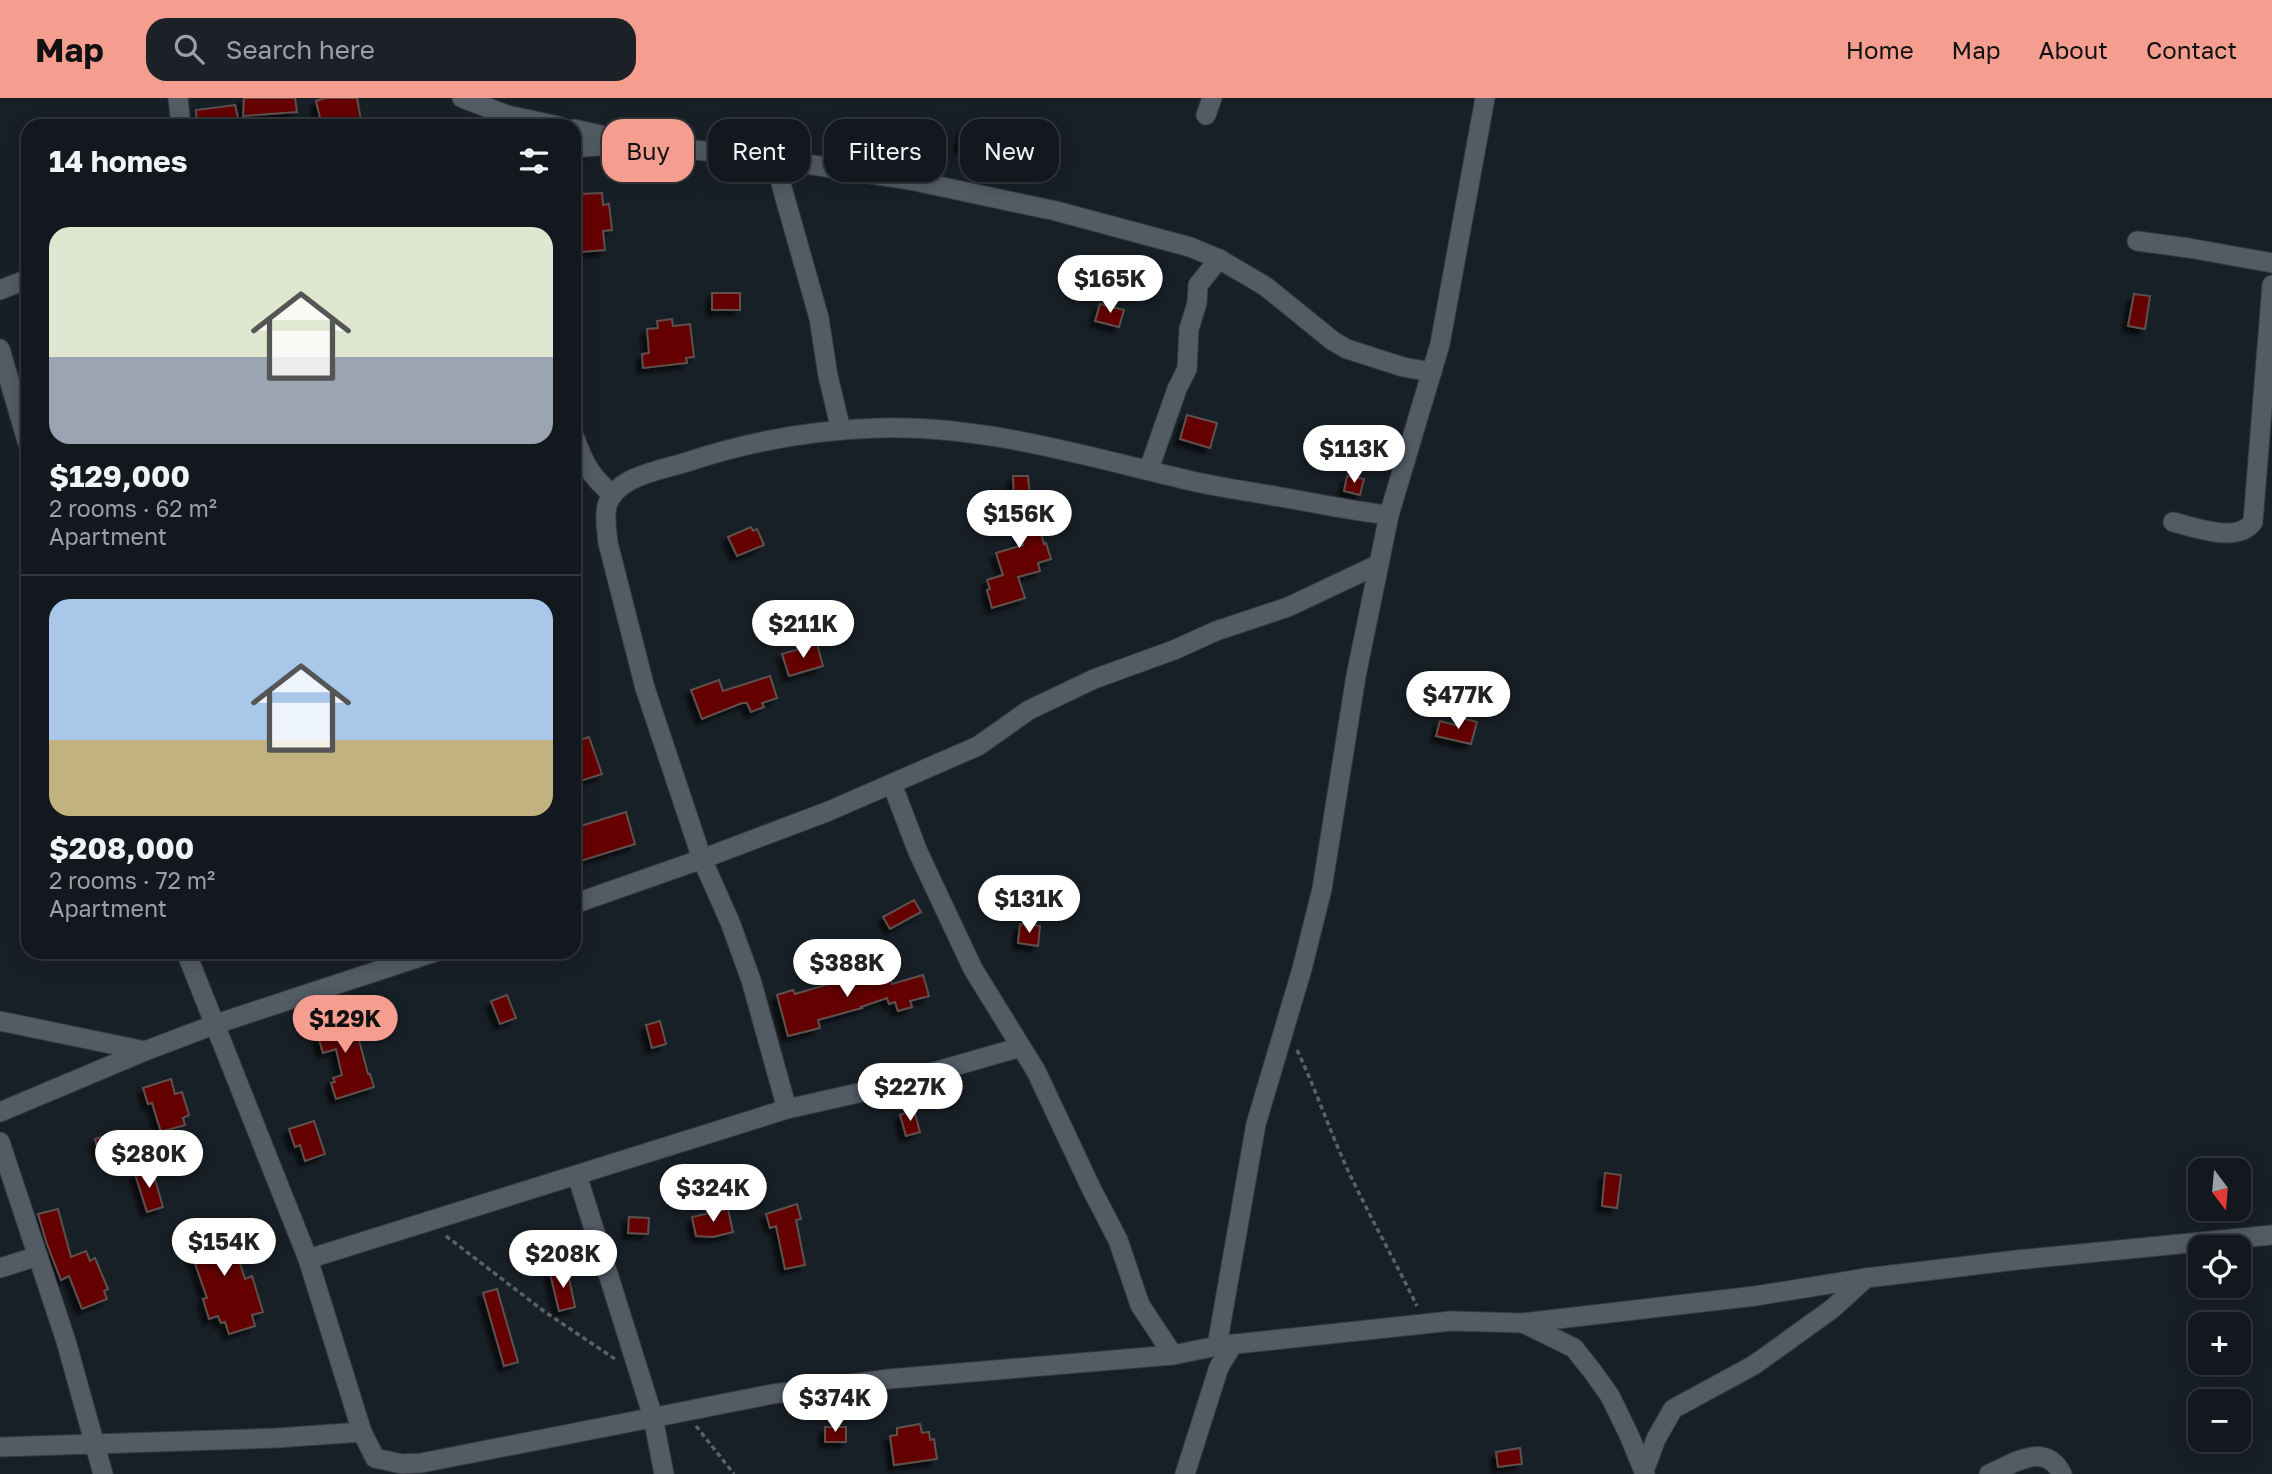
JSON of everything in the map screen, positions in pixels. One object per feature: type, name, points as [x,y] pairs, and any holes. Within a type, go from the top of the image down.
[{"type":"street","points":[[178,98],[180,119]]},
{"type":"street","points":[[462,98],[526,119]]},
{"type":"street","points":[[1185,1474],[1225,1345],[1256,1124],[1302,969],[1322,889],[1356,676],[1378,564],[1389,515],[1432,372],[1447,311],[1485,98]]},
{"type":"street","points":[[581,132],[602,136]]},
{"type":"street","points":[[581,147],[602,146]]},
{"type":"street","points":[[810,165],[910,180],[1056,211],[1190,247],[1219,259],[1265,286],[1346,349],[1403,367],[1432,372]]},
{"type":"street","points":[[781,182],[819,318],[828,376],[841,430]]},
{"type":"street","points":[[2137,242],[2189,248],[2272,264]]},
{"type":"street","points":[[1149,469],[1177,389],[1187,369],[1189,330],[1197,303],[1198,285],[1219,259]]},
{"type":"street","points":[[0,290],[21,282]]},
{"type":"street","points":[[2173,522],[2230,533],[2246,530],[2253,522],[2272,285]]},
{"type":"street","points":[[0,349],[21,420]]},
{"type":"street","points":[[788,1109],[751,980],[730,922],[702,859],[645,688],[611,554],[606,519],[607,505],[622,486],[635,479],[710,454],[778,437],[881,428],[968,433],[1049,446],[1197,482],[1389,515]]},
{"type":"street","points":[[581,456],[596,481],[613,495]]},
{"type":"street","points":[[581,902],[829,811],[978,746],[1029,710],[1094,678],[1174,650],[1216,631],[1288,607],[1378,564]]},
{"type":"street","points":[[892,784],[918,852],[968,961],[1049,1097],[1118,1240],[1140,1305],[1173,1355]]},
{"type":"street","points":[[189,959],[308,1259],[362,1432],[378,1466],[421,1463],[773,1394],[889,1379],[1173,1355],[1225,1345],[1451,1321],[1522,1323],[1755,1296],[1866,1278],[2017,1260],[2272,1235]]},
{"type":"street","points":[[0,1112],[216,1024],[414,959]]},
{"type":"street","points":[[0,1021],[145,1051]]},
{"type":"street","points":[[308,1259],[788,1109],[867,1091],[1021,1047]]},
{"type":"street","points":[[0,1142],[97,1446],[103,1474]]},
{"type":"street","points":[[577,1175],[653,1418],[664,1474]]},
{"type":"street","points":[[0,1268],[38,1256]]},
{"type":"street","points":[[1645,1472],[1656,1439],[1676,1406],[1754,1366],[1832,1309],[1866,1278]]},
{"type":"street","points":[[1522,1323],[1574,1348],[1610,1396],[1645,1472]]},
{"type":"street","points":[[0,1447],[53,1444],[97,1446],[362,1432]]},
{"type":"street","points":[[1989,1474],[2040,1455],[2052,1459],[2062,1474]]},
{"type":"path","points":[[1284,1026],[1313,1085],[1354,1184],[1396,1261],[1425,1324]]},
{"type":"path","points":[[427,1222],[545,1312],[639,1376]]},
{"type":"path","points":[[683,1411],[734,1474]]},
{"type":"building","points":[[244,98],[295,98],[297,112],[243,116]]},
{"type":"building","points":[[325,98],[357,98],[361,119],[320,119],[316,101]]},
{"type":"building","points":[[235,105],[238,119],[197,119],[196,110]]},
{"type":"building","points":[[602,193],[603,205],[609,204],[612,230],[603,231],[605,250],[581,252],[581,194]]},
{"type":"building","points":[[712,293],[740,293],[740,310],[712,310]]},
{"type":"building","points":[[2134,294],[2150,296],[2145,329],[2128,326]]},
{"type":"building","points":[[1100,304],[1124,310],[1119,327],[1095,321]]},
{"type":"building","points":[[672,319],[673,326],[690,324],[694,357],[686,358],[687,363],[643,368],[642,354],[649,353],[647,329],[658,328],[657,321]]},
{"type":"building","points":[[1187,415],[1217,423],[1210,448],[1180,439]]},
{"type":"building","points":[[1013,476],[1028,476],[1031,509],[1034,508],[1051,559],[1038,563],[1040,571],[1018,577],[1025,598],[992,608],[987,580],[1003,575],[996,553],[1023,545],[1012,504]]},
{"type":"building","points":[[1347,476],[1364,479],[1360,495],[1344,491]]},
{"type":"building","points":[[751,527],[753,531],[757,529],[764,545],[737,556],[728,537]]},
{"type":"building","points":[[817,644],[823,666],[789,676],[782,654]]},
{"type":"building","points":[[770,676],[777,698],[762,703],[764,707],[751,712],[747,703],[742,703],[702,719],[691,690],[719,680],[723,691]]},
{"type":"building","points":[[1461,718],[1477,722],[1471,744],[1436,736],[1440,721],[1459,726]]},
{"type":"building","points":[[589,737],[602,774],[581,781],[581,740]]},
{"type":"building","points":[[626,812],[635,844],[581,861],[581,826]]},
{"type":"building","points":[[914,900],[921,912],[890,929],[883,917]]},
{"type":"building","points":[[1020,924],[1040,926],[1038,946],[1018,943]]},
{"type":"building","points":[[887,967],[892,984],[923,975],[929,996],[910,1001],[912,1007],[898,1011],[895,1002],[889,1004],[887,998],[818,1020],[820,1028],[788,1036],[777,995],[793,990],[795,994]]},
{"type":"building","points":[[507,995],[516,1018],[500,1024],[491,1001]]},
{"type":"building","points":[[342,1009],[347,1027],[355,1025],[374,1087],[336,1099],[331,1083],[335,1082],[333,1078],[342,1075],[336,1049],[323,1053],[316,1029],[322,1027],[321,1021],[328,1019],[326,1013]]},
{"type":"building","points":[[660,1021],[666,1044],[652,1048],[646,1025]]},
{"type":"building","points":[[171,1079],[175,1094],[182,1092],[189,1115],[183,1118],[185,1125],[161,1132],[152,1103],[148,1104],[143,1088]]},
{"type":"building","points":[[914,1110],[920,1132],[906,1136],[900,1115]]},
{"type":"building","points":[[314,1121],[325,1154],[305,1161],[300,1145],[295,1147],[289,1129]]},
{"type":"building","points":[[116,1133],[120,1149],[99,1154],[95,1139]]},
{"type":"building","points":[[152,1169],[163,1207],[147,1212],[135,1174]]},
{"type":"building","points":[[1605,1173],[1621,1175],[1617,1208],[1602,1206]]},
{"type":"building","points":[[797,1204],[801,1219],[796,1220],[805,1265],[785,1269],[776,1226],[770,1228],[766,1214]]},
{"type":"building","points":[[58,1209],[71,1257],[86,1251],[90,1261],[95,1258],[108,1289],[104,1291],[107,1299],[82,1309],[69,1276],[61,1280],[38,1214]]},
{"type":"building","points":[[728,1209],[733,1232],[713,1237],[696,1236],[692,1217]]},
{"type":"building","points":[[629,1217],[649,1218],[648,1234],[628,1233]]},
{"type":"building","points":[[209,1220],[210,1224],[222,1220],[227,1236],[231,1235],[245,1279],[252,1276],[263,1312],[252,1315],[255,1326],[229,1334],[225,1322],[221,1323],[218,1316],[209,1319],[203,1299],[207,1298],[191,1252],[196,1250],[193,1242],[198,1240],[193,1226]]},
{"type":"building","points":[[567,1269],[575,1307],[559,1311],[550,1273]]},
{"type":"building","points":[[497,1289],[518,1362],[504,1366],[483,1293]]},
{"type":"building","points":[[920,1424],[922,1433],[929,1432],[930,1440],[934,1439],[937,1459],[894,1465],[890,1436],[897,1435],[897,1428]]},
{"type":"building","points":[[825,1427],[846,1427],[846,1442],[825,1442]]},
{"type":"building","points":[[1520,1448],[1522,1464],[1498,1467],[1496,1452]]}]
